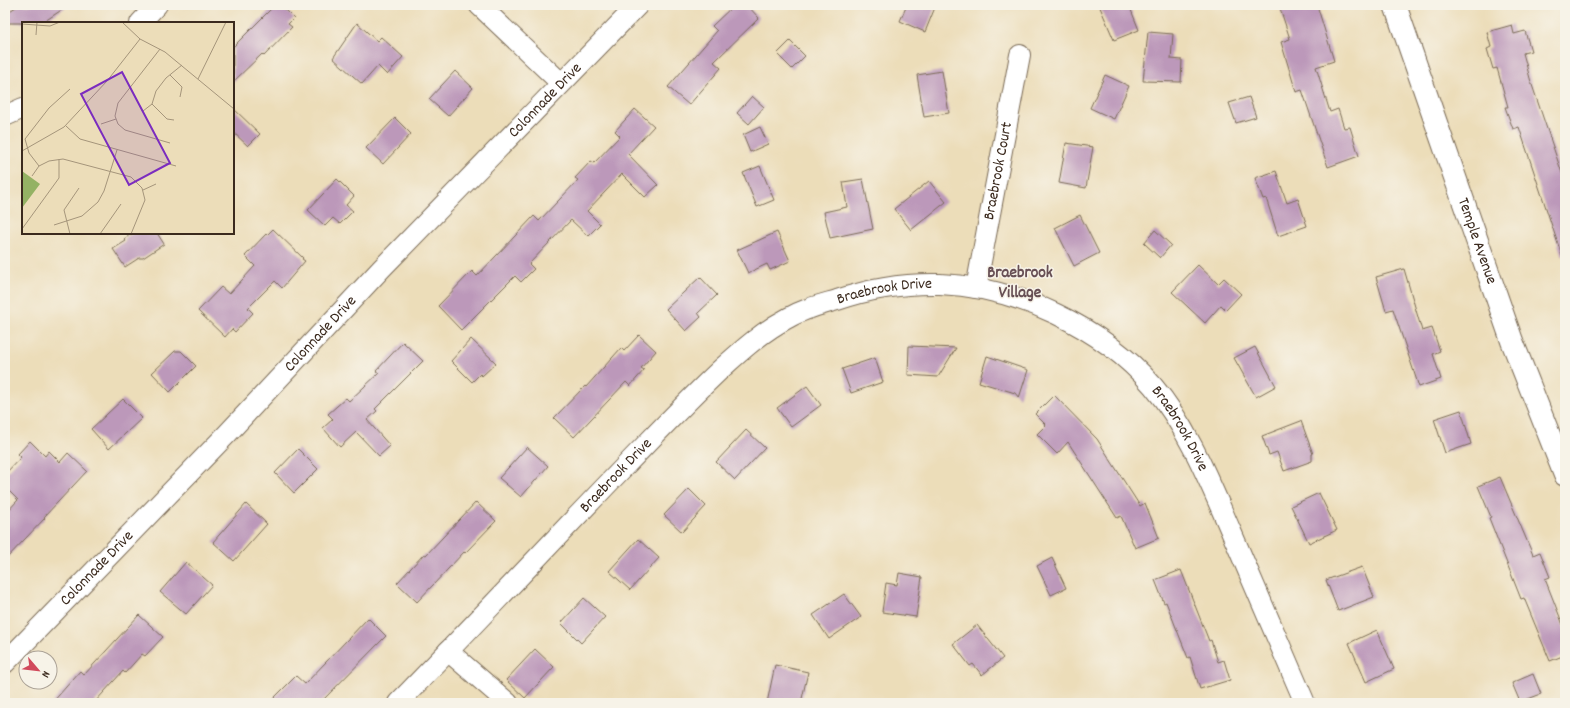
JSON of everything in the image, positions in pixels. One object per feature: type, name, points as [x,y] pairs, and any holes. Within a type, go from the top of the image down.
[{"type":"street","points":[[141,22],[157,5]]},
{"type":"street","points":[[479,5],[561,83]]},
{"type":"street","name":"Colonnade Drive","points":[[5,663],[227,434],[381,269],[638,5]]},
{"type":"street","name":"Temple Avenue","points":[[1394,5],[1512,341],[1565,476]]},
{"type":"street","name":"Braebrook Court","points":[[976,288],[1020,54]]},
{"type":"street","points":[[5,116],[22,108]]},
{"type":"street","name":"Braebrook Drive","points":[[398,703],[689,399],[761,334],[802,311],[854,294],[896,286],[939,284],[976,288],[995,292],[1032,304],[1074,324],[1099,338],[1128,361],[1154,387],[1179,423],[1210,484],[1305,703]]},
{"type":"street","points":[[448,651],[508,703]]},
{"type":"building","points":[[19,5],[69,5],[44,22],[5,23],[5,14]]},
{"type":"building","points":[[275,5],[281,5],[294,18],[288,24],[292,27],[264,56],[262,54],[234,81],[234,46]]},
{"type":"building","points":[[734,5],[747,5],[759,18],[714,62],[721,68],[689,105],[668,87],[717,31],[712,26]]},
{"type":"building","points":[[907,5],[936,5],[925,32],[900,21]]},
{"type":"building","points":[[1099,5],[1129,5],[1139,30],[1114,40]]},
{"type":"building","points":[[1279,5],[1317,5],[1334,61],[1316,67],[1330,112],[1338,109],[1344,128],[1350,127],[1359,156],[1328,167],[1302,90],[1296,92],[1281,42],[1290,39]]},
{"type":"building","points":[[357,23],[377,41],[381,37],[403,57],[387,75],[378,66],[362,84],[333,58]]},
{"type":"building","points":[[1512,25],[1514,34],[1525,31],[1531,51],[1523,53],[1531,82],[1565,182],[1565,255],[1562,256],[1519,127],[1513,129],[1505,107],[1508,107],[1497,68],[1493,69],[1487,49],[1491,47],[1487,32]]},
{"type":"building","points":[[1148,32],[1173,34],[1171,59],[1182,60],[1181,82],[1143,81]]},
{"type":"building","points":[[790,41],[805,56],[792,69],[777,54]]},
{"type":"building","points":[[455,71],[473,88],[448,116],[429,99]]},
{"type":"building","points":[[942,71],[949,113],[924,117],[917,75]]},
{"type":"building","points":[[1105,75],[1129,86],[1114,119],[1090,108]]},
{"type":"building","points":[[752,96],[764,107],[749,124],[737,113]]},
{"type":"building","points":[[1249,97],[1256,117],[1236,123],[1229,103]]},
{"type":"building","points":[[234,109],[260,134],[248,146],[234,133]]},
{"type":"building","points":[[635,109],[654,126],[628,154],[658,185],[645,197],[622,174],[587,211],[600,224],[588,236],[571,220],[529,264],[534,269],[521,282],[515,276],[461,330],[438,306],[472,271],[477,276],[534,216],[539,221],[578,180],[575,178],[591,161],[594,163],[620,136],[615,131]]},
{"type":"building","points":[[395,118],[411,134],[383,164],[366,148]]},
{"type":"building","points":[[760,127],[768,144],[750,152],[743,135]]},
{"type":"building","points":[[1066,143],[1093,147],[1086,188],[1059,183]]},
{"type":"building","points":[[760,166],[774,200],[757,207],[743,173]]},
{"type":"building","points":[[1276,171],[1287,203],[1298,199],[1307,226],[1278,236],[1266,198],[1263,199],[1255,178]]},
{"type":"building","points":[[337,179],[354,196],[346,205],[353,211],[340,224],[333,218],[325,226],[308,210]]},
{"type":"building","points":[[863,179],[873,229],[830,238],[824,212],[847,207],[843,182]]},
{"type":"building","points":[[929,181],[946,202],[911,230],[894,209]]},
{"type":"building","points":[[1080,215],[1099,253],[1074,266],[1055,228]]},
{"type":"building","points":[[273,229],[305,261],[282,288],[275,281],[248,308],[253,313],[235,332],[232,329],[225,337],[198,311],[221,287],[229,294],[255,266],[245,256],[266,234],[267,235]]},
{"type":"building","points":[[1155,230],[1171,245],[1160,258],[1144,243]]},
{"type":"building","points":[[777,232],[790,261],[770,270],[767,264],[748,273],[737,250]]},
{"type":"building","points":[[132,234],[158,234],[164,244],[143,258],[139,258],[125,267],[113,249],[126,241],[124,239]]},
{"type":"building","points":[[1198,265],[1218,284],[1224,278],[1241,294],[1226,310],[1221,305],[1205,323],[1172,292]]},
{"type":"building","points":[[1404,269],[1422,331],[1432,328],[1440,351],[1433,354],[1441,379],[1419,387],[1393,309],[1386,311],[1376,277]]},
{"type":"building","points":[[700,277],[717,295],[698,313],[701,317],[686,331],[666,309]]},
{"type":"building","points":[[639,335],[656,351],[641,368],[644,370],[630,386],[626,382],[574,437],[554,418],[585,386],[586,387],[621,348],[624,351]]},
{"type":"building","points":[[471,339],[496,363],[482,376],[480,374],[472,382],[451,361]]},
{"type":"building","points":[[403,342],[423,361],[375,409],[377,411],[367,420],[390,446],[379,456],[356,432],[340,447],[323,428],[333,419],[328,414],[346,398],[349,401],[379,373],[376,371]]},
{"type":"building","points":[[909,346],[956,348],[938,377],[908,375]]},
{"type":"building","points":[[1255,347],[1276,386],[1256,397],[1234,358]]},
{"type":"building","points":[[175,351],[181,351],[196,366],[170,392],[152,373]]},
{"type":"building","points":[[987,356],[1028,370],[1019,398],[1015,393],[979,382]]},
{"type":"building","points":[[875,358],[883,382],[851,393],[842,369]]},
{"type":"building","points":[[807,386],[821,405],[791,427],[777,408]]},
{"type":"building","points":[[1054,395],[1097,439],[1140,506],[1145,503],[1159,538],[1135,548],[1121,516],[1117,518],[1068,442],[1057,454],[1037,434],[1046,425],[1035,414]]},
{"type":"building","points":[[123,399],[142,418],[109,449],[91,429]]},
{"type":"building","points":[[1461,410],[1471,444],[1445,453],[1434,419]]},
{"type":"building","points":[[1301,421],[1313,454],[1312,461],[1284,471],[1277,452],[1269,455],[1262,436]]},
{"type":"building","points":[[746,430],[765,448],[735,480],[716,462]]},
{"type":"building","points":[[30,441],[45,456],[49,451],[60,462],[68,453],[87,471],[5,560],[5,514],[18,500],[5,487],[5,474],[21,457],[18,454]]},
{"type":"building","points":[[527,447],[548,466],[521,497],[499,478]]},
{"type":"building","points":[[298,449],[318,469],[294,493],[275,473]]},
{"type":"building","points":[[1500,477],[1533,555],[1540,552],[1550,577],[1545,579],[1565,630],[1565,655],[1550,661],[1524,598],[1521,599],[1478,486]]},
{"type":"building","points":[[689,489],[706,506],[682,532],[664,515]]},
{"type":"building","points":[[1319,493],[1337,530],[1309,543],[1291,506]]},
{"type":"building","points":[[476,502],[496,521],[465,553],[464,552],[417,602],[397,583],[424,554],[426,555]]},
{"type":"building","points":[[246,504],[267,524],[234,561],[213,542]]},
{"type":"building","points":[[638,539],[659,558],[630,590],[609,571]]},
{"type":"building","points":[[1052,558],[1066,588],[1051,595],[1037,566]]},
{"type":"building","points":[[186,562],[212,585],[186,614],[160,592]]},
{"type":"building","points":[[1362,567],[1374,597],[1338,611],[1326,580]]},
{"type":"building","points":[[1181,570],[1209,641],[1211,640],[1218,662],[1224,660],[1230,680],[1200,689],[1190,657],[1188,658],[1166,602],[1164,603],[1155,580]]},
{"type":"building","points":[[899,573],[922,577],[916,617],[882,612],[886,583],[897,585]]},
{"type":"building","points":[[844,594],[861,617],[829,639],[813,615]]},
{"type":"building","points":[[584,598],[605,617],[581,643],[561,623]]},
{"type":"building","points":[[139,615],[163,637],[145,656],[142,654],[125,673],[123,671],[94,703],[52,703],[80,671],[84,675]]},
{"type":"building","points":[[368,618],[386,636],[322,701],[325,703],[269,703],[296,676],[305,684]]},
{"type":"building","points":[[977,625],[1003,658],[982,675],[973,664],[970,666],[953,644]]},
{"type":"building","points":[[1377,630],[1394,669],[1366,682],[1349,643]]},
{"type":"building","points":[[535,649],[554,667],[525,698],[506,680]]},
{"type":"building","points":[[775,665],[808,672],[801,703],[767,703]]},
{"type":"building","points":[[1533,674],[1541,694],[1520,702],[1512,683]]},
{"type":"district","name":"Braebrook Village","points":[[1020,284]]}]
